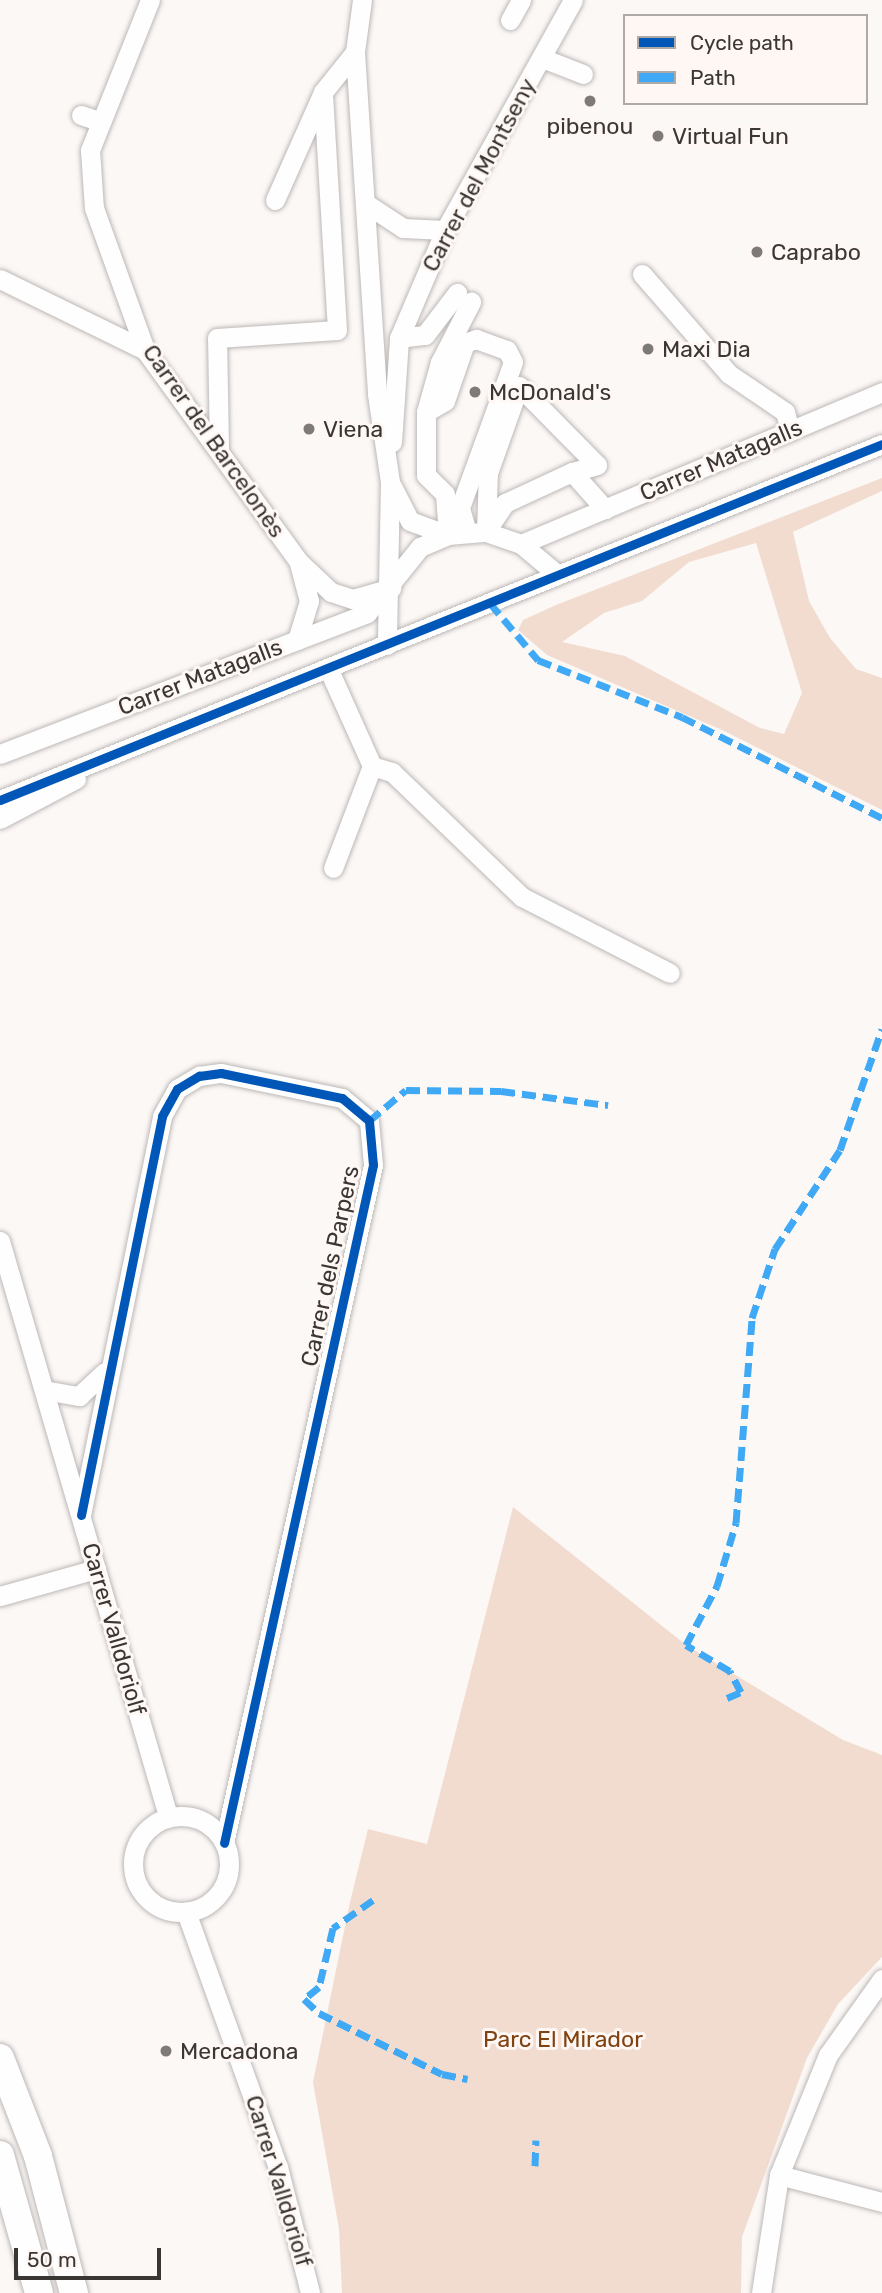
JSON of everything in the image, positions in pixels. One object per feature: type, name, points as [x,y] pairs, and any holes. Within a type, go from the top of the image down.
[{"type":"highway","points":[[0,2058],[38,2156],[74,2293]]},
{"type":"highway","points":[[0,2155],[39,2293]]},
{"type":"street","name":"Carrer del Barcelonès","points":[[150,0],[90,150],[94,208],[145,350],[299,562],[331,592],[353,599],[391,588]]},
{"type":"street","points":[[362,0],[355,52],[368,205],[377,394],[390,482],[391,588],[387,645]]},
{"type":"street","points":[[510,20],[521,0]]},
{"type":"street","name":"Carrer del Montseny","points":[[390,482],[399,338],[445,230],[573,0]]},
{"type":"street","points":[[275,200],[323,92],[355,52]]},
{"type":"street","points":[[542,58],[583,74]]},
{"type":"street","points":[[219,449],[217,338],[337,330],[323,92]]},
{"type":"street","points":[[81,115],[101,122]]},
{"type":"street","points":[[69,148],[90,150]]},
{"type":"street","points":[[368,205],[404,228],[445,230]]},
{"type":"street","points":[[642,274],[729,374],[787,417]]},
{"type":"street","points":[[0,279],[145,350]]},
{"type":"street","points":[[399,338],[425,335],[464,298],[440,362],[426,412],[426,475],[445,494],[467,534]]},
{"type":"street","points":[[426,412],[445,401],[465,343],[476,339],[507,350],[513,362],[471,484],[460,508],[467,534]]},
{"type":"street","points":[[519,386],[597,465],[572,472],[505,503],[467,534],[519,386]]},
{"type":"street","name":"Carrer Matagalls","points":[[521,544],[605,509],[650,481],[787,417],[882,392]]},
{"type":"street","points":[[0,800],[882,444]]},
{"type":"street","points":[[572,472],[605,509]]},
{"type":"street","points":[[390,482],[410,522],[521,544],[558,575]]},
{"type":"street","points":[[445,494],[471,484]]},
{"type":"street","name":"Carrer Matagalls","points":[[0,754],[367,613],[391,588],[420,547],[467,534]]},
{"type":"street","name":"Carrer del Barcelonès","points":[[297,640],[309,601],[299,562]]},
{"type":"street","points":[[328,668],[372,766],[333,868]]},
{"type":"street","points":[[0,819],[125,749]]},
{"type":"street","points":[[372,766],[392,772],[522,897],[670,973]]},
{"type":"street","name":"Carrer dels Parpers","points":[[80,1515],[107,1368],[162,1116],[177,1089],[199,1076],[221,1073],[342,1098],[369,1121],[373,1166],[224,1843]]},
{"type":"street","name":"Carrer Valldoriolf","points":[[0,1241],[168,1816]]},
{"type":"street","points":[[44,1390],[79,1396],[107,1368]]},
{"type":"street","points":[[0,1596],[96,1569]]},
{"type":"street","points":[[168,1816],[205,1822],[224,1843],[228,1875],[221,1891],[187,1912],[155,1904],[135,1877],[136,1847],[168,1816]]},
{"type":"street","name":"Carrer Valldoriolf","points":[[187,1912],[278,2167],[310,2293]]},
{"type":"street","points":[[761,2293],[779,2175],[828,2055],[882,1979]]},
{"type":"street","points":[[779,2175],[882,2202]]},
{"type":"green space","points":[[882,478],[882,491],[793,532],[809,601],[830,638],[856,669],[882,678],[882,810],[722,730],[547,655],[518,630],[523,620]],"holes":[[[756,543],[802,693],[784,734],[760,728],[625,656],[562,642],[604,613],[642,601],[689,562]]]},
{"type":"green space","name":"Parc El Mirador","points":[[513,1507],[686,1645],[843,1740],[882,1755],[882,1957],[838,2004],[807,2058],[742,2237],[741,2293],[342,2293],[339,2229],[313,2082],[350,1902],[368,1829],[427,1844]]},
{"type":"marked path","points":[[490,603],[538,660],[682,717],[882,818]]},
{"type":"marked path","points":[[727,1698],[741,1692],[730,1671],[686,1645],[717,1586],[736,1523],[752,1318],[775,1249],[840,1150],[882,1029]]},
{"type":"marked path","points":[[369,1121],[406,1090],[501,1091],[608,1105]]},
{"type":"marked path","points":[[373,1900],[333,1928],[319,1987],[304,1999],[319,2013],[442,2074],[468,2079]]},
{"type":"marked path","points":[[535,2166],[536,2140]]},
{"type":"cycle path","points":[[0,800],[882,444]]},
{"type":"cycle path","points":[[81,1515],[162,1116],[177,1089],[199,1076],[221,1073],[342,1098],[369,1121],[373,1165],[224,1843]]},
{"type":"place","name":"pibenou","points":[[590,101]]},
{"type":"place","name":"Virtual Fun","points":[[658,136]]},
{"type":"place","name":"Caprabo","points":[[757,252]]},
{"type":"place","name":"Maxi Dia","points":[[648,349]]},
{"type":"place","name":"McDonald's","points":[[475,392]]},
{"type":"place","name":"Viena","points":[[309,429]]},
{"type":"place","name":"Mercadona","points":[[166,2051]]}]
